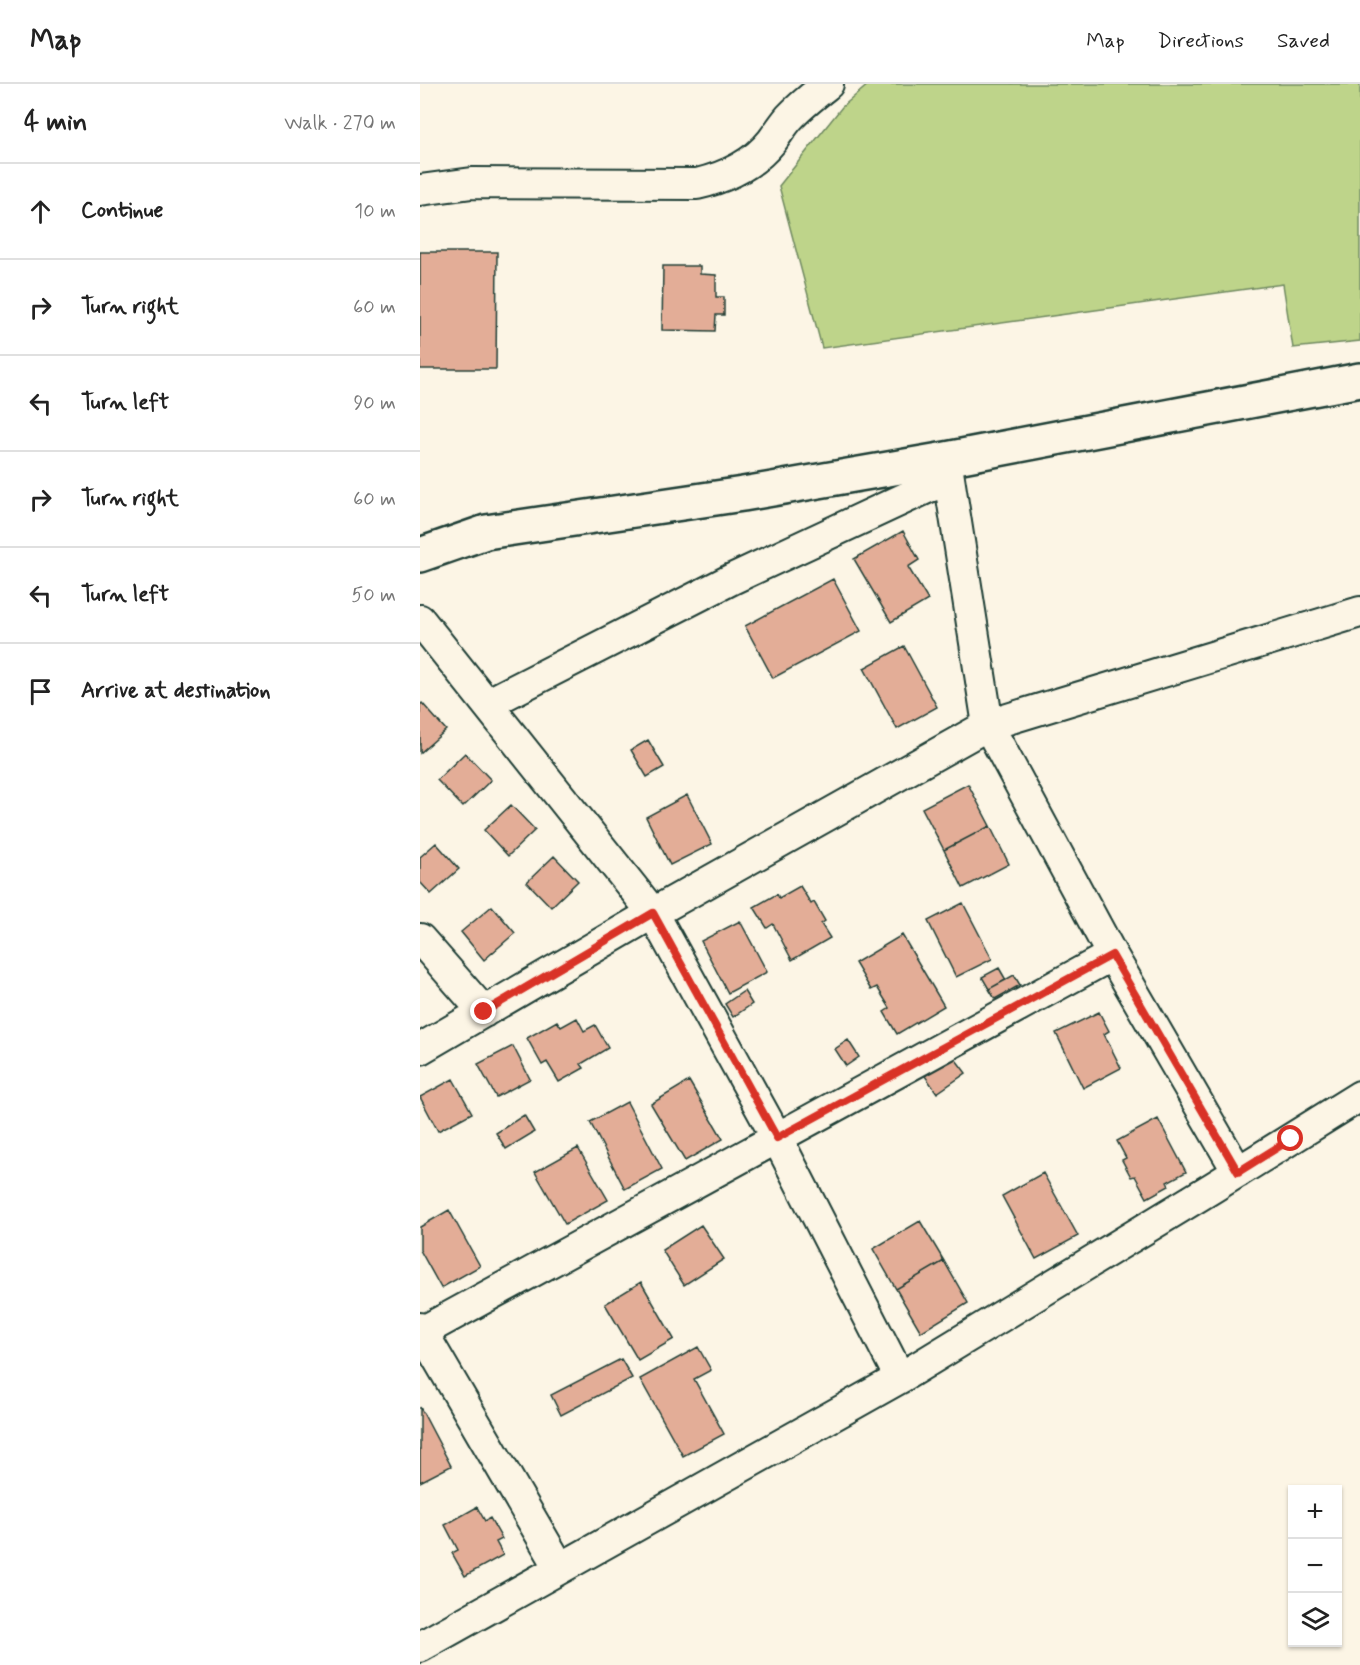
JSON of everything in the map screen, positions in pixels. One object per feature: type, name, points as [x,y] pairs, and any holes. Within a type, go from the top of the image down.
[{"type":"main road","points":[[420,555],[486,532],[743,494],[947,470],[1360,380]]},
{"type":"street","points":[[420,190],[472,183],[697,184],[714,180],[746,165],[772,141],[788,119],[828,84]]},
{"type":"street","points":[[487,704],[732,579],[929,487],[947,470]]},
{"type":"street","points":[[947,470],[988,725],[1112,955],[1238,1172]]},
{"type":"street","points":[[420,1049],[653,913],[988,725],[1360,612]]},
{"type":"street","points":[[420,620],[653,913],[777,1138],[900,1378]]},
{"type":"street","points":[[420,939],[484,1012]]},
{"type":"street","points":[[560,1568],[421,1331],[1112,955]]},
{"type":"street","points":[[420,1647],[900,1378],[1360,1096]]},
{"type":"green space","points":[[869,84],[1360,84],[1360,341],[1293,348],[1283,284],[822,348],[779,186],[842,107]]},
{"type":"building","points":[[420,252],[497,252],[496,369],[420,369]]},
{"type":"building","points":[[663,266],[700,266],[700,274],[716,275],[716,297],[724,297],[724,315],[716,315],[715,331],[662,330]]},
{"type":"building","points":[[903,531],[919,560],[908,567],[928,600],[891,622],[854,559]]},
{"type":"building","points":[[833,579],[861,631],[773,678],[745,626]]},
{"type":"building","points":[[904,646],[937,707],[897,729],[864,668]]},
{"type":"building","points":[[422,703],[446,730],[420,753],[420,705]]},
{"type":"building","points":[[648,740],[664,767],[647,777],[631,750]]},
{"type":"building","points":[[465,753],[491,780],[463,807],[437,780]]},
{"type":"building","points":[[968,784],[990,826],[944,850],[922,808]]},
{"type":"building","points":[[687,795],[712,844],[670,865],[646,817]]},
{"type":"building","points":[[511,805],[535,830],[508,856],[484,830]]},
{"type":"building","points":[[990,826],[1009,864],[963,888],[944,850]]},
{"type":"building","points":[[436,843],[459,869],[431,894],[420,882],[420,857]]},
{"type":"building","points":[[554,856],[578,881],[551,907],[527,882]]},
{"type":"building","points":[[800,886],[811,904],[814,902],[825,921],[821,924],[830,938],[792,960],[773,924],[767,928],[754,907],[777,894],[779,898]]},
{"type":"building","points":[[963,903],[992,959],[956,977],[928,921]]},
{"type":"building","points":[[492,906],[515,933],[484,960],[461,932]]},
{"type":"building","points":[[740,921],[767,972],[728,993],[701,941]]},
{"type":"building","points":[[902,935],[944,1006],[897,1034],[884,1012],[890,1008],[877,987],[871,990],[855,963]]},
{"type":"building","points":[[999,968],[1006,980],[989,989],[982,977]]},
{"type":"building","points":[[1014,975],[1020,985],[995,999],[989,989]]},
{"type":"building","points":[[744,991],[752,1004],[733,1017],[725,1004]]},
{"type":"building","points":[[1099,1012],[1109,1031],[1104,1034],[1121,1068],[1083,1088],[1056,1033]]},
{"type":"building","points":[[577,1018],[584,1031],[595,1025],[608,1048],[581,1064],[584,1068],[559,1082],[547,1062],[542,1065],[527,1038],[557,1021],[561,1027]]},
{"type":"building","points":[[848,1040],[859,1057],[846,1066],[835,1049]]},
{"type":"building","points":[[513,1046],[530,1079],[496,1097],[478,1064]]},
{"type":"building","points":[[953,1056],[966,1073],[937,1093],[925,1076]]},
{"type":"building","points":[[453,1079],[472,1113],[438,1131],[420,1097]]},
{"type":"building","points":[[689,1081],[723,1139],[685,1161],[651,1104]]},
{"type":"building","points":[[627,1102],[662,1169],[625,1189],[590,1122]]},
{"type":"building","points":[[524,1115],[534,1132],[506,1149],[496,1133]]},
{"type":"building","points":[[1158,1119],[1186,1172],[1167,1182],[1169,1186],[1147,1198],[1135,1176],[1131,1177],[1122,1160],[1126,1158],[1117,1141]]},
{"type":"building","points":[[578,1148],[608,1200],[565,1224],[535,1172]]},
{"type":"building","points":[[1043,1173],[1078,1236],[1036,1259],[1002,1196]]},
{"type":"building","points":[[449,1210],[480,1266],[441,1288],[420,1250],[420,1227]]},
{"type":"building","points":[[920,1221],[944,1261],[896,1289],[873,1249]]},
{"type":"building","points":[[701,1225],[724,1259],[684,1285],[662,1250]]},
{"type":"building","points":[[944,1261],[968,1303],[921,1332],[896,1289]]},
{"type":"building","points":[[641,1282],[674,1339],[638,1360],[605,1304]]},
{"type":"building","points":[[698,1347],[711,1370],[694,1379],[724,1434],[683,1456],[640,1379]]},
{"type":"building","points":[[621,1359],[632,1378],[561,1415],[551,1395]]},
{"type":"building","points":[[420,1407],[451,1466],[420,1482]]},
{"type":"building","points":[[477,1507],[485,1521],[490,1518],[502,1539],[496,1542],[503,1555],[465,1576],[452,1553],[458,1550],[445,1525]]},
{"type":"route","points":[[484,1012],[653,913],[777,1138],[1112,955],[1238,1172],[1291,1139]]}]
